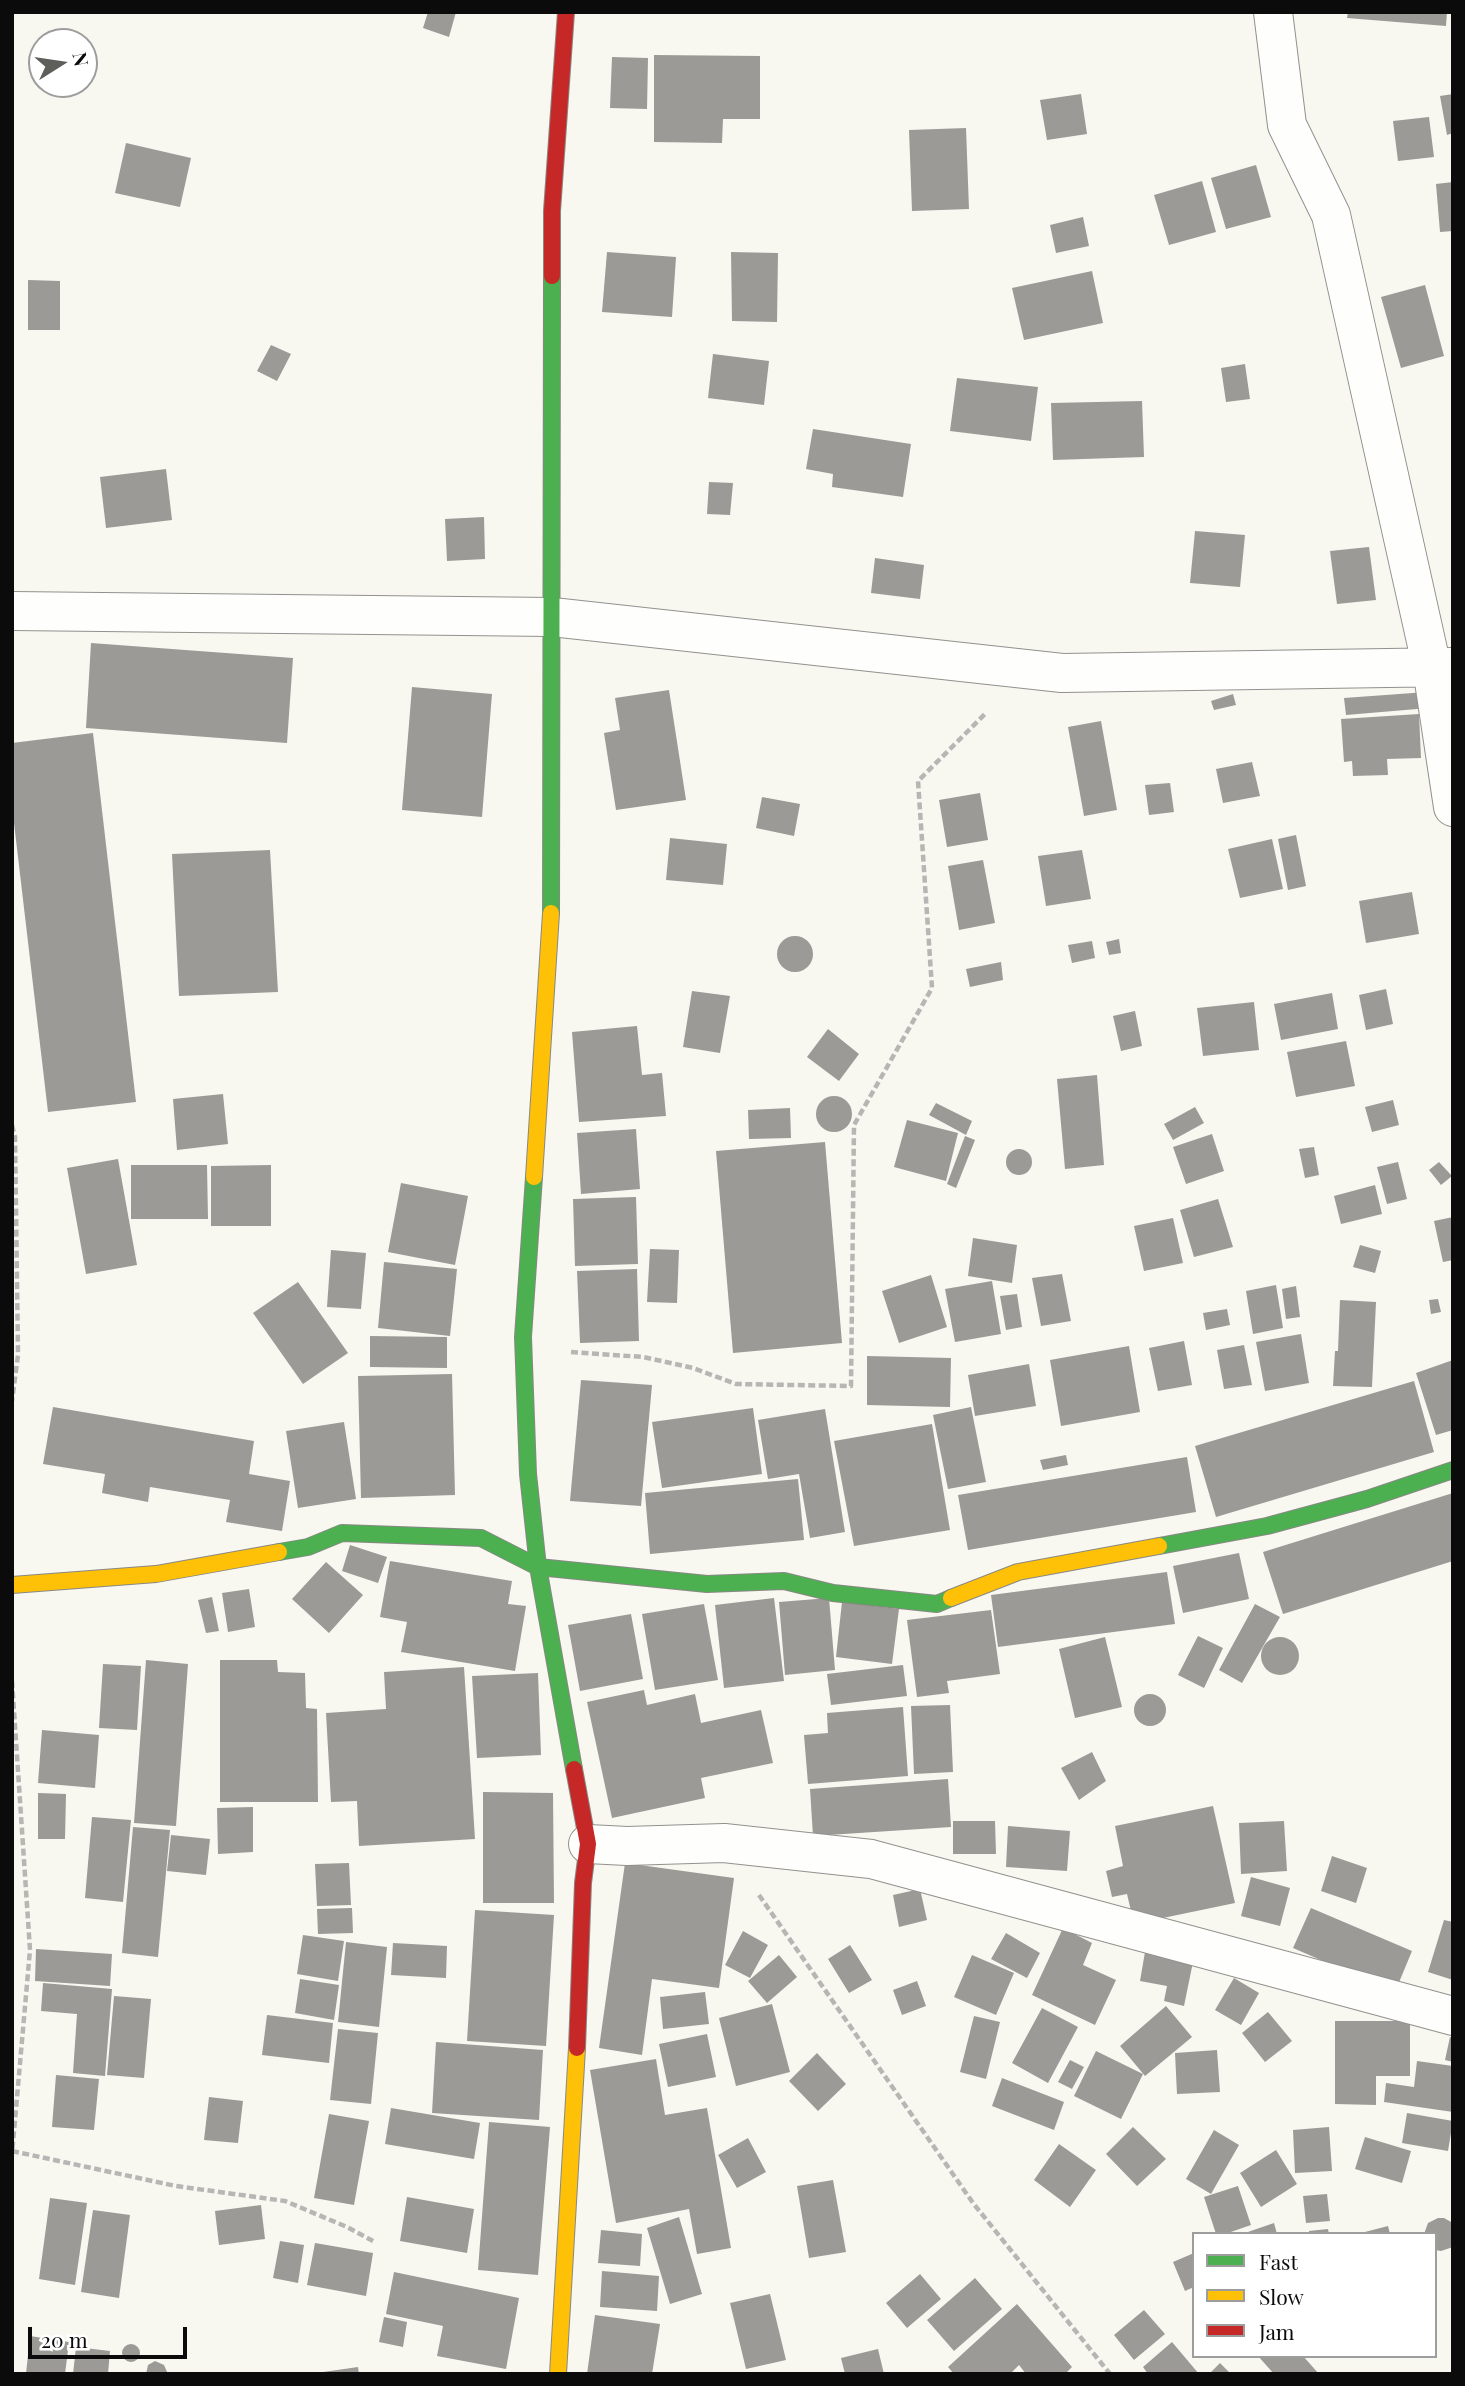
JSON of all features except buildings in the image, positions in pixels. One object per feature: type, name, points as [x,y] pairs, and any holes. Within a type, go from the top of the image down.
[{"type":"street","points":[[558,2374],[575,2116],[583,1883],[588,1844],[538,1567],[528,1474],[523,1338],[553,888],[552,211],[566,12]]},
{"type":"street","points":[[1273,12],[1287,125],[1331,215],[1442,668],[1453,807]]},
{"type":"street","points":[[12,611],[552,617],[1029,671],[1076,673],[1442,668]]},
{"type":"street","points":[[12,1585],[156,1574],[308,1547],[342,1533],[481,1538],[538,1567],[707,1584],[784,1581],[833,1593],[937,1604],[1018,1572],[1268,1526],[1367,1499],[1453,1470]]},
{"type":"street","points":[[588,1844],[627,1846],[724,1843],[872,1859],[1453,2016]]},
{"type":"path","points":[[523,1338],[575,1354],[643,1357],[693,1368],[736,1384],[851,1386],[854,1125],[932,988],[918,781],[1029,671]]},
{"type":"path","points":[[12,1125],[15,1137],[18,1355],[12,1401]]},
{"type":"path","points":[[12,1681],[30,1950],[13,2152],[176,2186],[285,2200],[375,2242]]},
{"type":"path","points":[[724,1843],[973,2203],[1110,2374]]},
{"type":"traffic: fast","points":[[551,913],[552,276]]},
{"type":"traffic: fast","points":[[534,1177],[523,1337],[528,1474],[538,1567],[574,1769]]},
{"type":"traffic: fast","points":[[1159,1546],[1267,1526],[1367,1499],[1453,1470]]},
{"type":"traffic: fast","points":[[279,1552],[308,1547],[342,1533],[481,1538],[538,1567],[707,1584],[784,1581],[833,1593],[937,1604],[951,1598]]},
{"type":"traffic: slow","points":[[534,1177],[551,913]]},
{"type":"traffic: slow","points":[[951,1598],[1018,1572],[1159,1546]]},
{"type":"traffic: slow","points":[[12,1585],[156,1574],[279,1552]]},
{"type":"traffic: slow","points":[[558,2374],[577,2048]]},
{"type":"traffic: jam","points":[[552,276],[552,211],[566,12]]},
{"type":"traffic: jam","points":[[574,1769],[588,1844],[583,1883],[577,2048]]}]
